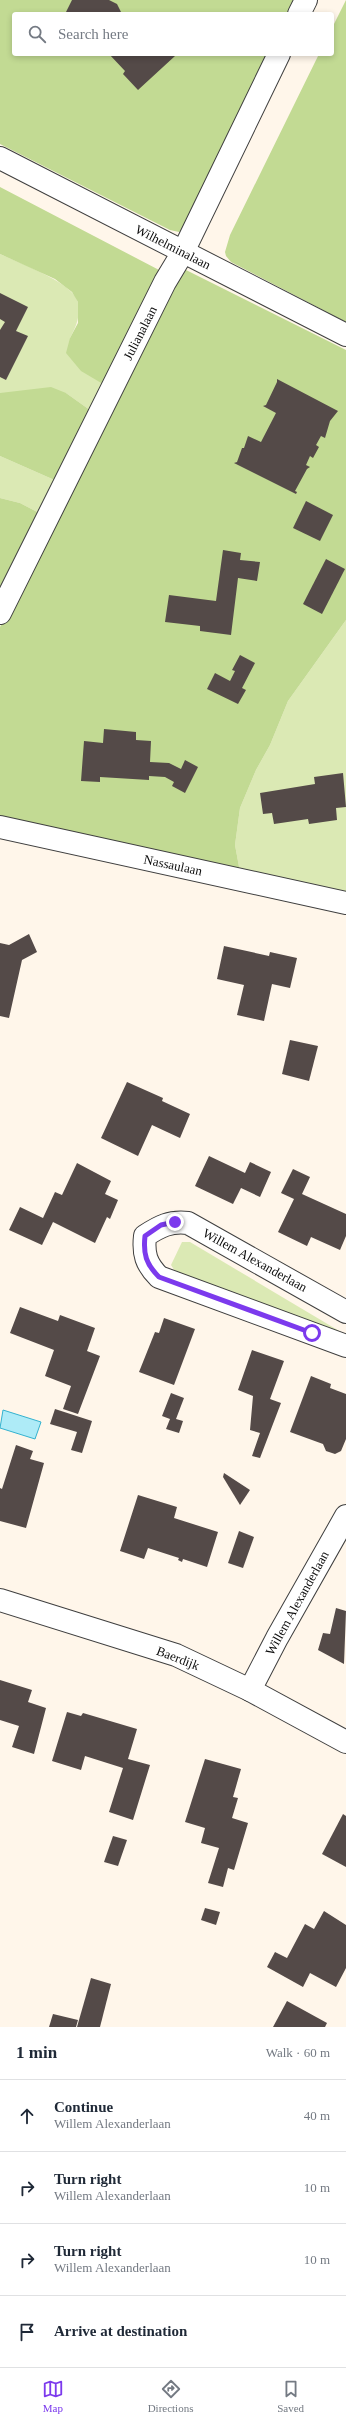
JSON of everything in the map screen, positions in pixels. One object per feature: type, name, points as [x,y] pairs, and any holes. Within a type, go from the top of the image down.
[{"type":"street","points":[[300,12],[306,0]]},
{"type":"street","name":"Julianalaan","points":[[0,613],[165,282],[183,252],[278,56]]},
{"type":"street","name":"Wilhelminalaan","points":[[0,158],[346,335]]},
{"type":"street","name":"Nassaulaan","points":[[0,827],[346,903]]},
{"type":"street","name":"Willem Alexanderlaan","points":[[346,1312],[188,1223],[175,1222],[161,1225],[145,1236],[143,1252],[148,1266],[159,1277],[346,1346]]},
{"type":"street","name":"Willem Alexanderlaan","points":[[250,1690],[277,1638],[346,1516]]},
{"type":"street","name":"Baerdijk","points":[[0,1600],[176,1655],[250,1690],[346,1742]]},
{"type":"green space","points":[[0,0],[302,0],[295,12],[12,12],[12,56],[273,56],[186,229],[179,232],[170,230],[0,144]]},
{"type":"green space","points":[[346,0],[346,322],[231,262],[226,256],[225,252],[230,235],[318,56],[334,56],[334,24]]},
{"type":"green space","points":[[0,187],[161,271],[108,387],[81,371],[66,353],[70,338],[78,323],[78,302],[72,292],[55,279],[0,254]]},
{"type":"green space","points":[[0,254],[44,274],[67,288],[74,295],[78,302],[79,312],[76,325],[70,338],[108,387],[94,413],[66,393],[0,393]]},
{"type":"green space","points":[[184,269],[346,350],[346,620],[288,701],[270,745],[256,770],[240,808],[235,845],[240,872],[0,816],[0,627]]},
{"type":"green space","points":[[51,387],[66,393],[94,413],[59,482],[0,456],[0,393]]},
{"type":"green space","points":[[0,456],[59,482],[43,515],[20,503],[0,498]]},
{"type":"green space","points":[[0,498],[20,503],[43,515],[0,599]]},
{"type":"green space","points":[[346,620],[346,893],[240,872],[235,845],[240,808],[256,770],[270,745],[288,701]]},
{"type":"green space","points":[[182,1242],[190,1242],[346,1335],[176,1273],[171,1265]]},
{"type":"water","points":[[3,1410],[41,1422],[35,1439],[0,1428]]},
{"type":"building","points":[[72,0],[109,0],[117,4],[121,12],[66,12]]},
{"type":"building","points":[[111,56],[175,56],[138,90],[123,74],[125,71]]},
{"type":"building","points":[[0,293],[28,307],[16,331],[28,336],[6,380],[0,377],[0,330],[5,322],[0,319]]},
{"type":"building","points":[[277,379],[338,411],[330,421],[325,438],[321,436],[316,445],[319,447],[313,458],[310,456],[306,465],[310,467],[307,469],[295,491],[297,492],[296,494],[234,463],[237,462],[248,436],[261,442],[276,413],[263,406],[266,405]]},
{"type":"building","points":[[306,501],[333,515],[320,541],[293,528]]},
{"type":"building","points":[[223,550],[241,553],[240,560],[260,562],[257,581],[238,578],[231,635],[200,631],[200,626],[165,622],[169,595],[216,601]]},
{"type":"building","points":[[326,559],[345,569],[322,614],[303,604]]},
{"type":"building","points":[[240,655],[255,663],[242,688],[246,690],[238,704],[207,689],[215,673],[230,681],[235,671],[232,670]]},
{"type":"building","points":[[104,729],[136,732],[136,740],[151,741],[150,762],[169,763],[181,769],[185,760],[198,767],[185,793],[172,786],[174,782],[165,777],[149,776],[149,780],[100,777],[100,782],[81,781],[84,741],[103,743]]},
{"type":"building","points":[[343,773],[346,807],[336,808],[337,820],[309,824],[308,819],[274,824],[272,813],[263,814],[260,793],[315,784],[314,777]]},
{"type":"building","points":[[29,934],[37,952],[22,960],[9,1018],[0,1016],[0,943],[9,945]]},
{"type":"building","points":[[224,946],[269,956],[270,952],[297,958],[290,988],[272,984],[264,1021],[237,1015],[244,985],[217,979]]},
{"type":"building","points":[[290,1040],[318,1046],[309,1081],[282,1074]]},
{"type":"building","points":[[127,1082],[163,1098],[162,1101],[190,1114],[180,1138],[152,1125],[138,1156],[101,1138]]},
{"type":"building","points":[[209,1156],[245,1173],[250,1162],[271,1172],[260,1197],[241,1188],[233,1204],[195,1186]]},
{"type":"building","points":[[77,1163],[111,1181],[105,1194],[118,1200],[110,1219],[107,1217],[95,1243],[53,1222],[42,1245],[9,1230],[20,1207],[43,1218],[55,1192],[62,1195]]},
{"type":"building","points":[[293,1169],[310,1177],[302,1194],[346,1214],[346,1236],[340,1250],[311,1237],[307,1246],[278,1232],[294,1199],[281,1193]]},
{"type":"building","points":[[20,1307],[58,1321],[60,1315],[95,1328],[87,1351],[100,1356],[78,1414],[63,1409],[71,1386],[45,1376],[54,1350],[10,1333]]},
{"type":"building","points":[[164,1318],[195,1329],[174,1385],[139,1372],[155,1332],[159,1333]]},
{"type":"building","points":[[252,1350],[284,1361],[270,1399],[281,1403],[260,1458],[252,1456],[260,1433],[250,1430],[253,1396],[238,1390]]},
{"type":"building","points":[[311,1376],[331,1384],[330,1388],[346,1394],[346,1439],[341,1451],[335,1454],[326,1451],[323,1444],[290,1432]]},
{"type":"building","points":[[171,1393],[184,1398],[176,1419],[183,1421],[179,1433],[166,1429],[170,1419],[162,1416]]},
{"type":"building","points":[[55,1409],[92,1421],[82,1453],[71,1450],[77,1432],[50,1424]]},
{"type":"building","points":[[16,1445],[33,1451],[30,1459],[44,1463],[26,1528],[0,1521],[0,1488],[2,1489]]},
{"type":"building","points":[[224,1473],[250,1490],[240,1505],[223,1477]]},
{"type":"building","points":[[138,1495],[177,1507],[174,1518],[218,1532],[207,1567],[183,1559],[182,1562],[178,1560],[179,1558],[148,1548],[144,1559],[120,1551]]},
{"type":"building","points":[[239,1531],[254,1537],[243,1568],[228,1563]]},
{"type":"building","points":[[336,1608],[346,1611],[344,1664],[318,1650],[323,1633],[330,1634]]},
{"type":"building","points":[[0,1680],[32,1690],[28,1702],[46,1708],[34,1754],[12,1747],[19,1726],[0,1720]]},
{"type":"building","points":[[67,1712],[81,1716],[83,1713],[137,1729],[128,1759],[150,1765],[133,1820],[109,1812],[123,1768],[85,1756],[81,1770],[52,1761]]},
{"type":"building","points":[[205,1759],[241,1769],[233,1797],[238,1798],[232,1818],[248,1823],[234,1870],[228,1868],[223,1887],[208,1883],[219,1848],[201,1843],[205,1828],[185,1822]]},
{"type":"building","points":[[343,1814],[346,1816],[346,1867],[322,1854]]},
{"type":"building","points":[[113,1836],[127,1840],[118,1866],[104,1862]]},
{"type":"building","points":[[205,1908],[220,1912],[216,1925],[201,1920]]},
{"type":"building","points":[[324,1911],[346,1925],[346,1968],[336,1987],[310,1973],[303,1987],[267,1967],[275,1952],[287,1958],[305,1924],[314,1929]]},
{"type":"building","points":[[91,1978],[111,1984],[100,2027],[77,2027]]},
{"type":"building","points":[[287,2001],[327,2023],[325,2027],[273,2027]]},
{"type":"building","points":[[53,2014],[78,2020],[76,2027],[49,2027]]},
{"type":"route","points":[[175,1222],[161,1225],[145,1236],[143,1252],[148,1266],[159,1277],[312,1333]]}]
